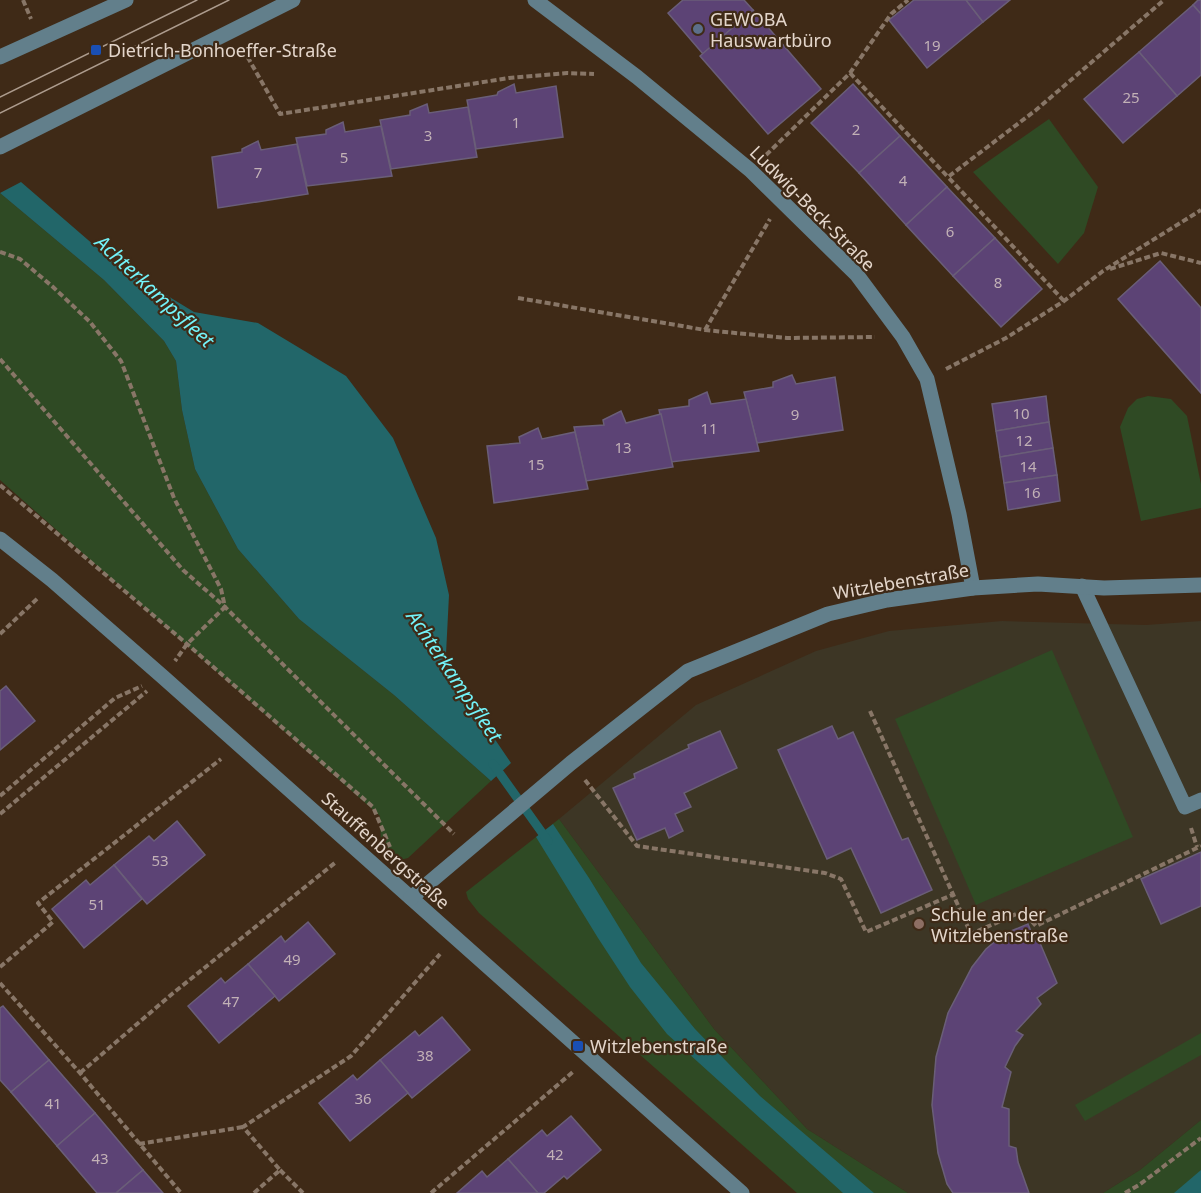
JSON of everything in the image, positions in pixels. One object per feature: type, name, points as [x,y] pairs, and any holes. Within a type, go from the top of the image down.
[{"type":"street","points":[[0,57],[126,0]]},
{"type":"street","points":[[0,147],[293,0]]},
{"type":"street","name":"Ludwig-Beck-Straße","points":[[535,0],[636,77],[750,170],[857,275],[903,337],[927,380],[959,514],[973,588]]},
{"type":"street","name":"Stauffenbergstraße","points":[[0,539],[52,580],[163,677],[742,1193]]},
{"type":"street","name":"Witzlebenstraße","points":[[411,898],[572,763],[688,671],[828,614],[887,600],[973,588],[1038,584],[1104,588],[1201,585]]},
{"type":"street","points":[[1082,586],[1185,807],[1201,800]]},
{"type":"path","points":[[750,170],[850,73],[891,14],[908,0]]},
{"type":"path","points":[[948,177],[1036,110],[1164,0]]},
{"type":"path","points":[[233,30],[280,114],[509,78],[567,73],[636,77]]},
{"type":"path","points":[[850,73],[1064,301]]},
{"type":"path","points":[[705,330],[781,200]]},
{"type":"path","points":[[927,380],[1006,338],[1064,301],[1104,271],[1201,210]]},
{"type":"path","points":[[0,252],[20,259],[53,287],[90,322],[121,360],[174,498],[221,589],[225,607]]},
{"type":"path","points":[[1104,271],[1161,253],[1201,263]]},
{"type":"path","points":[[518,298],[705,330],[787,338],[903,337]]},
{"type":"path","points":[[0,359],[183,570],[225,607],[469,849]]},
{"type":"path","points":[[0,485],[373,807],[390,848]]},
{"type":"path","points":[[0,634],[35,602],[52,580]]},
{"type":"path","points":[[0,814],[163,677],[187,645],[225,607]]},
{"type":"path","points":[[0,796],[115,698],[163,677]]},
{"type":"path","points":[[870,711],[971,934],[1023,911],[1036,926],[1201,846]]},
{"type":"path","points":[[0,967],[53,922],[38,903],[239,745]]},
{"type":"path","points":[[572,763],[637,846],[825,873],[841,879],[866,932],[952,895]]},
{"type":"path","points":[[80,1073],[172,994],[354,848]]},
{"type":"path","points":[[139,1144],[243,1127],[351,1056],[455,938]]},
{"type":"path","points":[[0,983],[80,1073],[181,1193]]},
{"type":"path","points":[[431,1193],[590,1057]]},
{"type":"path","points":[[243,1127],[303,1193]]},
{"type":"path","points":[[1125,1193],[1201,1138]]},
{"type":"path","points":[[254,1193],[280,1170]]},
{"type":"shaded area","name":"Schule an der Witzlebenstraße","points":[[1002,621],[1146,625],[1201,621],[1201,1120],[1140,1170],[1103,1193],[908,1193],[807,1129],[714,1029],[559,819],[696,705],[816,651],[889,631]]},
{"type":"green space","points":[[1049,119],[1098,187],[1084,233],[1058,264],[973,172]]},
{"type":"green space","points":[[0,193],[104,280],[164,341],[176,361],[182,410],[195,469],[238,549],[299,619],[394,695],[491,781],[408,858],[396,861],[381,847],[380,816],[0,480]]},
{"type":"green space","points":[[1148,396],[1171,399],[1187,416],[1201,484],[1201,508],[1141,521],[1120,427],[1128,408],[1137,399]]},
{"type":"green space","points":[[1052,650],[1133,837],[976,905],[895,719]]},
{"type":"green space","points":[[559,819],[714,1029],[807,1129],[908,1193],[797,1193],[479,913],[468,899],[466,892]]},
{"type":"green space","points":[[1201,1033],[1201,1055],[1085,1121],[1075,1105]]},
{"type":"green space","points":[[1201,1120],[1201,1193],[1103,1193],[1140,1170]]},
{"type":"water","points":[[21,182],[117,265],[194,312],[258,323],[346,376],[393,438],[436,538],[449,595],[446,654],[456,682],[511,763],[491,781],[394,695],[299,619],[238,549],[195,469],[182,410],[176,361],[164,341],[104,280],[0,193]]},
{"type":"water","points":[[553,824],[641,963],[695,1029],[760,1096],[874,1193],[843,1193],[667,1034],[630,987],[536,837]]},
{"type":"water","points":[[1201,1170],[1201,1193],[1174,1193]]},
{"type":"building","points":[[683,0],[744,0],[753,10],[703,54],[668,13]]},
{"type":"building","points":[[914,0],[966,0],[983,22],[927,68],[889,20]]},
{"type":"building","points":[[966,0],[1010,0],[983,22]]},
{"type":"building","points":[[1201,0],[1201,14],[1193,5]]},
{"type":"building","points":[[1193,5],[1201,14],[1201,75],[1177,96],[1139,52]]},
{"type":"building","points":[[753,10],[821,89],[768,134],[700,56]]},
{"type":"building","points":[[1139,52],[1177,96],[1123,143],[1084,99]]},
{"type":"building","points":[[514,84],[516,93],[556,86],[563,137],[476,149],[467,100],[497,95],[498,92]]},
{"type":"building","points":[[853,84],[900,136],[859,173],[811,123]]},
{"type":"building","points":[[427,104],[429,113],[468,107],[477,157],[391,169],[380,120],[410,115],[410,111]]},
{"type":"building","points":[[343,122],[345,132],[381,126],[392,176],[307,186],[296,138],[326,134],[326,130]]},
{"type":"building","points":[[900,136],[947,187],[906,225],[859,173]]},
{"type":"building","points":[[258,141],[261,150],[297,144],[308,194],[218,208],[212,157],[242,152],[242,149]]},
{"type":"building","points":[[947,187],[995,238],[953,276],[906,225]]},
{"type":"building","points":[[995,238],[1042,289],[1001,327],[953,276]]},
{"type":"building","points":[[1160,261],[1201,308],[1201,393],[1118,299]]},
{"type":"building","points":[[792,375],[796,384],[835,377],[843,430],[757,443],[744,392],[773,387],[773,382]]},
{"type":"building","points":[[707,392],[711,404],[746,399],[759,451],[671,462],[659,410],[689,406],[689,400]]},
{"type":"building","points":[[1046,396],[1049,422],[996,431],[992,404]]},
{"type":"building","points":[[621,411],[626,423],[661,414],[673,467],[586,481],[574,427],[604,425],[603,420]]},
{"type":"building","points":[[1049,422],[1053,448],[1000,457],[996,431]]},
{"type":"building","points":[[538,428],[542,439],[575,432],[588,489],[494,503],[487,446],[520,443],[519,437]]},
{"type":"building","points":[[1053,448],[1057,475],[1004,483],[1000,457]]},
{"type":"building","points":[[1057,475],[1060,501],[1008,510],[1004,483]]},
{"type":"building","points":[[6,686],[35,721],[0,750],[0,691]]},
{"type":"building","points":[[832,726],[838,739],[853,732],[902,840],[908,838],[932,890],[881,913],[851,848],[827,859],[778,750]]},
{"type":"building","points":[[720,731],[737,768],[684,793],[691,807],[675,814],[683,831],[669,838],[665,828],[637,840],[613,788],[635,778],[634,774],[689,748],[688,745]]},
{"type":"building","points":[[177,821],[205,855],[147,904],[114,865],[149,836],[154,841]]},
{"type":"building","points":[[1201,852],[1201,906],[1161,924],[1141,879]]},
{"type":"building","points":[[114,865],[142,899],[84,948],[52,909],[86,880],[90,885]]},
{"type":"building","points":[[308,922],[335,954],[279,1001],[248,964],[281,936],[285,942]]},
{"type":"building","points":[[1028,924],[1035,941],[1040,943],[1057,983],[1037,998],[1041,1004],[1016,1031],[1023,1035],[1005,1067],[1011,1072],[1002,1107],[1009,1109],[1009,1146],[1016,1148],[1018,1162],[1029,1193],[953,1193],[947,1184],[938,1153],[932,1105],[936,1057],[948,1013],[972,967],[986,949],[1004,934]]},
{"type":"building","points":[[248,964],[275,996],[219,1043],[188,1006],[221,978],[225,983]]},
{"type":"building","points":[[3,1006],[49,1060],[11,1092],[0,1080],[0,1008]]},
{"type":"building","points":[[442,1017],[470,1050],[412,1098],[380,1060],[415,1031],[419,1036]]},
{"type":"building","points":[[49,1060],[95,1113],[57,1146],[11,1092]]},
{"type":"building","points":[[380,1060],[408,1093],[350,1141],[319,1103],[353,1075],[357,1080]]},
{"type":"building","points":[[95,1113],[143,1170],[116,1193],[97,1193],[57,1146]]},
{"type":"building","points":[[571,1116],[601,1150],[567,1179],[564,1176],[544,1193],[538,1193],[508,1159],[542,1130],[547,1136]]},
{"type":"building","points":[[508,1159],[538,1193],[457,1193],[482,1171],[487,1177]]},
{"type":"building","points":[[143,1170],[163,1193],[116,1193]]},
{"type":"waterway","name":"Achterkampsfleet","points":[[493,764],[548,841]]},
{"type":"tram line","points":[[0,97],[197,0]]},
{"type":"tram line","points":[[0,113],[229,0]]},
{"type":"place","name":"GEWOBA Hauswartbüro","points":[[698,29]]},
{"type":"place","name":"Dietrich-Bonhoeffer-Straße","points":[[96,50]]},
{"type":"place","name":"Schule an der Witzlebenstraße","points":[[919,924]]},
{"type":"place","name":"Witzlebenstraße","points":[[578,1046]]}]
